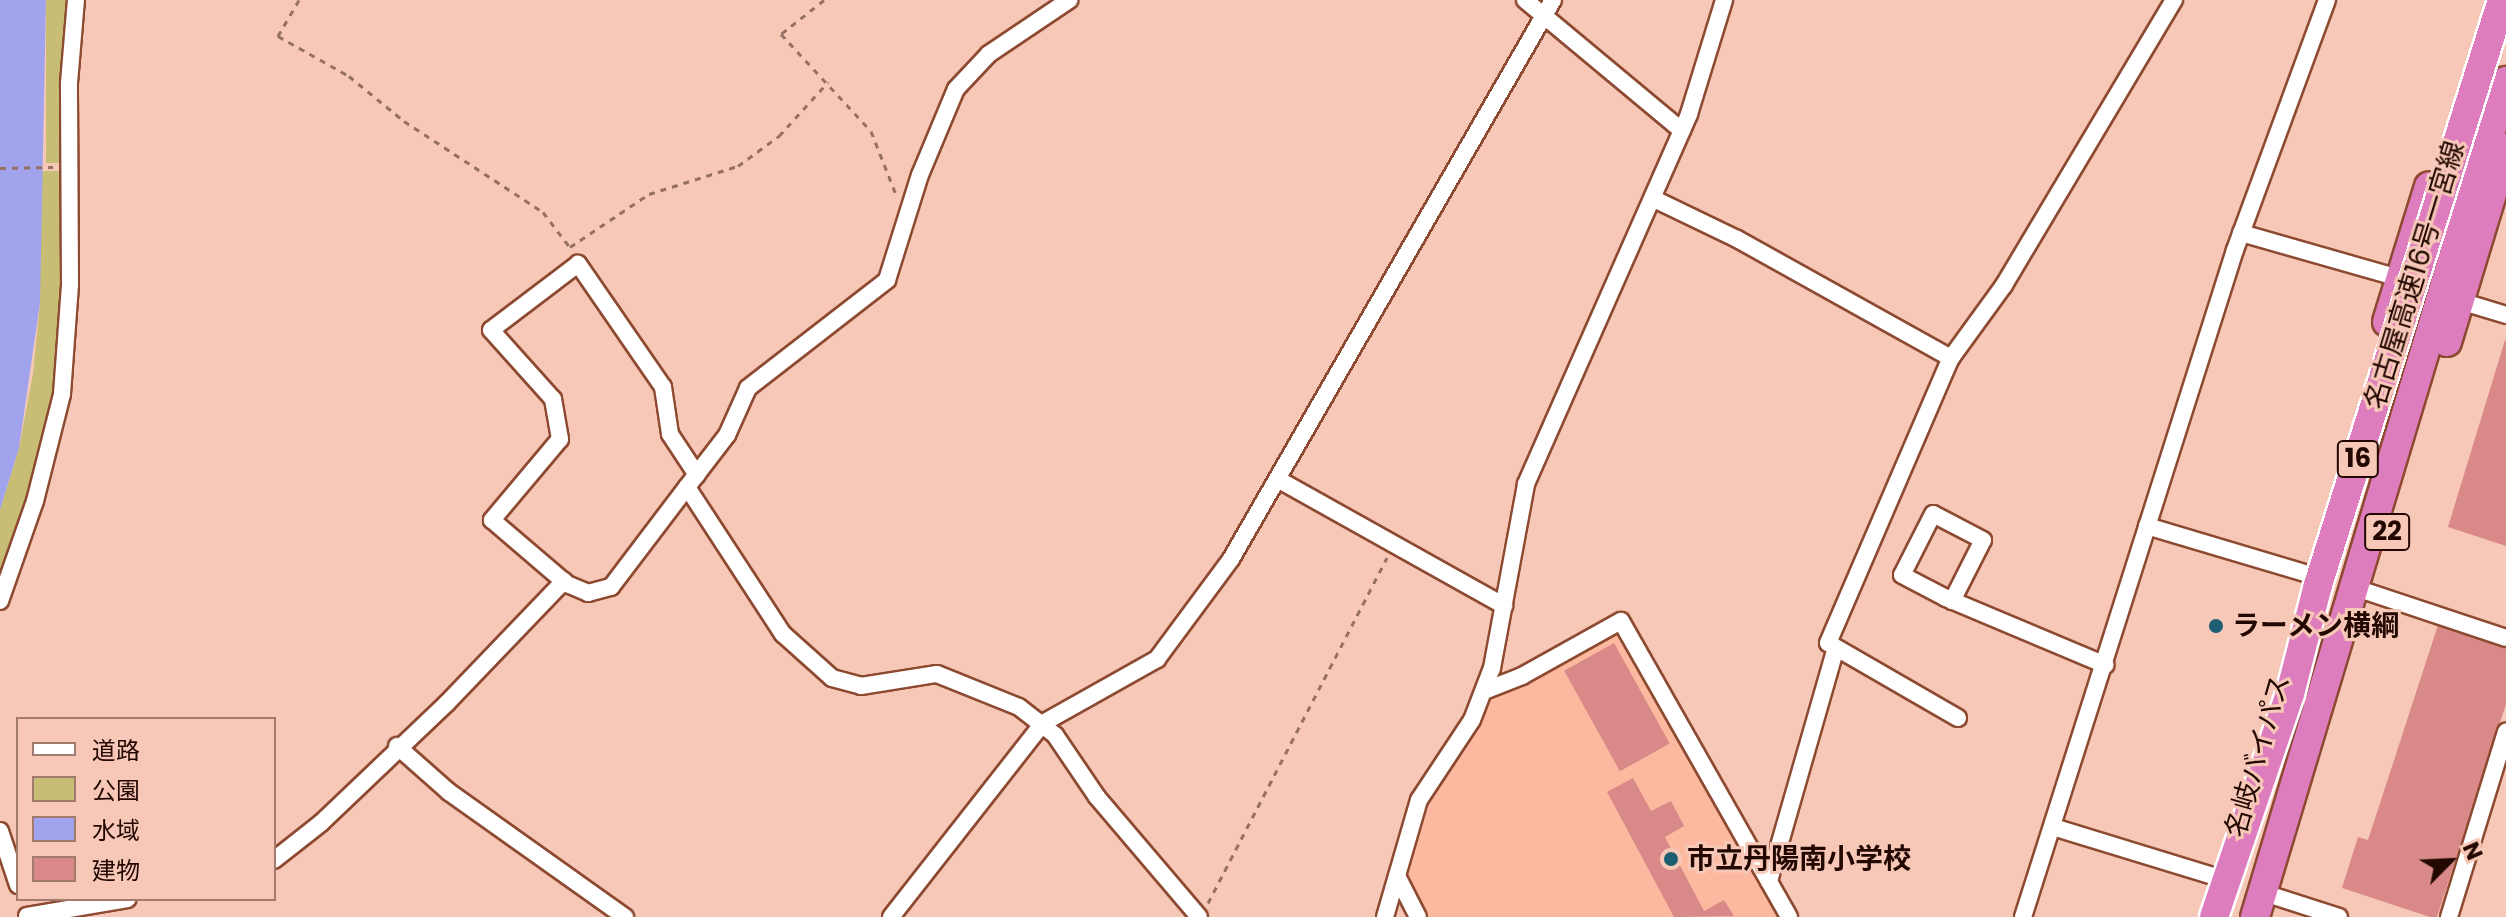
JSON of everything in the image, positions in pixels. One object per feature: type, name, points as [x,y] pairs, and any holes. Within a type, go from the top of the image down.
[{"type":"highway","name":"名岐バイパス","points":[[2212,917],[2399,278],[2493,6]]},
{"type":"highway","points":[[2226,917],[2341,557],[2479,103],[2493,6]]},
{"type":"highway","name":"名古屋高速16号一宮線","points":[[2212,917],[2290,694],[2318,585],[2493,6]]},
{"type":"highway","name":"名古屋高速16号一宮線","points":[[2255,917],[2506,81]]},
{"type":"highway","name":"名岐バイパス","points":[[2274,907],[2506,148]]},
{"type":"street","points":[[0,601],[35,501],[62,394],[70,284],[69,83],[76,0]]},
{"type":"street","points":[[1069,0],[989,54],[956,89],[887,280],[748,388],[727,435],[692,481],[611,587],[588,593],[564,581],[492,520],[560,439],[553,399],[491,330],[578,264],[663,387],[670,434],[692,481],[783,634],[832,678],[861,686],[937,674],[1019,707],[1043,723],[1200,917]]},
{"type":"street","points":[[1525,0],[1682,131]]},
{"type":"street","points":[[891,917],[1043,723],[1157,659],[1231,559],[1553,0]]},
{"type":"street","points":[[1385,917],[1419,800],[1472,720],[1484,691],[1504,606],[1526,484],[1682,131],[1724,0]]},
{"type":"street","points":[[1958,718],[1828,643],[1951,358],[2004,285],[2174,0]]},
{"type":"street","points":[[2023,917],[2241,233],[2327,0]]},
{"type":"street","points":[[1654,199],[1737,239],[1951,358]]},
{"type":"street","points":[[2241,233],[2399,278]]},
{"type":"street","points":[[2460,301],[2506,315]]},
{"type":"street","points":[[1279,480],[1504,606]]},
{"type":"street","points":[[1952,601],[1983,540],[1933,514],[1902,575],[1952,601],[2105,665]]},
{"type":"street","points":[[2147,526],[2311,575]]},
{"type":"street","points":[[276,858],[321,823],[564,581]]},
{"type":"street","points":[[2368,592],[2506,638]]},
{"type":"street","points":[[1484,691],[1522,676],[1621,621],[1789,917]]},
{"type":"street","points":[[1769,881],[1836,648]]},
{"type":"street","points":[[2449,917],[2506,732]]},
{"type":"street","points":[[397,746],[449,792],[625,917]]},
{"type":"street","points":[[2053,827],[2223,879]]},
{"type":"street","points":[[0,831],[16,879]]},
{"type":"street","points":[[1397,876],[1418,917]]},
{"type":"street","points":[[28,917],[117,901]]},
{"type":"street","points":[[2274,907],[2339,917]]},
{"type":"path","points":[[299,0],[278,36],[349,76],[435,143],[543,212],[569,246],[578,264]]},
{"type":"path","points":[[824,0],[781,34],[871,131],[890,186],[910,211]]},
{"type":"path","points":[[569,246],[649,194],[738,166],[779,136],[828,82]]},
{"type":"path","points":[[0,168],[65,167]]},
{"type":"path","points":[[1200,917],[1394,545]]},
{"type":"shaded area","points":[[1617,632],[1782,917],[1426,917],[1407,876],[1429,796],[1482,717],[1489,698]]},
{"type":"green space","points":[[46,0],[69,0],[69,163],[46,163]]},
{"type":"green space","points":[[40,171],[63,171],[63,285],[55,394],[32,492],[0,582],[0,510],[19,448],[33,374],[40,303]]},
{"type":"water","points":[[0,0],[46,0],[40,303],[19,448],[0,510]]},
{"type":"building","points":[[2506,340],[2506,546],[2448,527]]},
{"type":"building","points":[[2438,625],[2506,647],[2506,704],[2437,917],[2430,917],[2342,888],[2358,837],[2368,840]]},
{"type":"building","points":[[1614,643],[1670,744],[1620,771],[1564,671]]},
{"type":"building","points":[[1633,778],[1651,811],[1671,801],[1684,826],[1665,837],[1704,911],[1724,900],[1734,916],[1674,917],[1607,792]]},
{"type":"place","name":"ラーメン横綱","points":[[2216,626]]},
{"type":"place","name":"市立丹陽南小学校","points":[[1671,859]]}]
